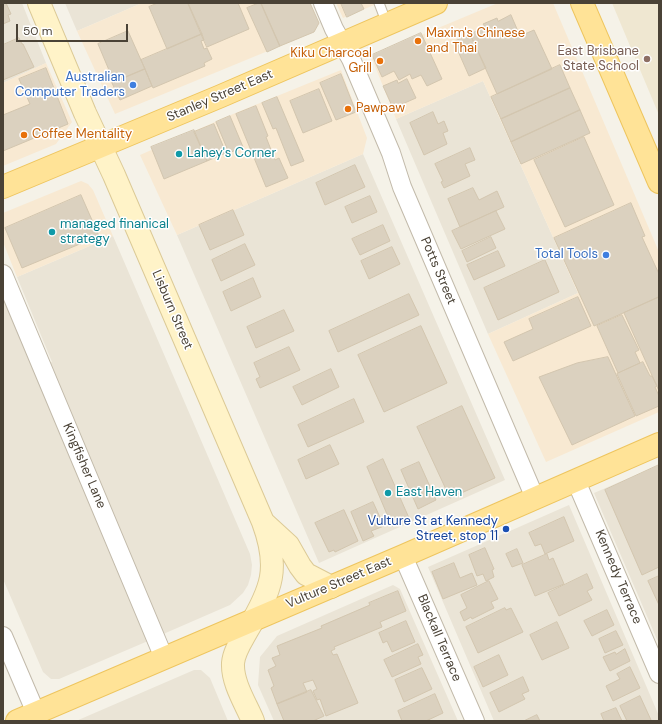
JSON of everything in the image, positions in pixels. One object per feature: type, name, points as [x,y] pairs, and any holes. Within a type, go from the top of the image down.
[{"type":"main road","name":"Lisburn Street","points":[[40,3],[85,113],[114,175],[263,522],[270,542],[273,567],[267,593],[238,648],[233,664],[235,679],[253,721]]},
{"type":"main road","name":"Stanley Street East","points":[[3,187],[436,3]]},
{"type":"main road","points":[[582,3],[659,182]]},
{"type":"main road","name":"Vulture Street East","points":[[27,717],[403,556],[659,444]]},
{"type":"main road","points":[[263,522],[288,545],[306,574],[331,586]]},
{"type":"street","name":"Potts Street","points":[[322,3],[351,59],[391,153],[402,187],[535,498]]},
{"type":"street","name":"Kingfisher Lane","points":[[3,274],[164,658]]},
{"type":"street","name":"Kennedy Terrace","points":[[576,481],[659,674]]},
{"type":"street","name":"Blackall Terrace","points":[[403,556],[475,721]]},
{"type":"street","points":[[3,636],[27,717]]},
{"type":"lane","points":[[379,3],[388,24]]},
{"type":"shaded area","points":[[3,3],[22,3],[46,63],[3,83]]},
{"type":"shaded area","points":[[65,3],[142,3],[77,31]]},
{"type":"shaded area","points":[[142,3],[310,3],[319,23],[314,32],[115,114],[77,31]]},
{"type":"shaded area","points":[[336,3],[379,3],[343,18]]},
{"type":"shaded area","points":[[498,3],[553,3],[659,252],[659,412],[546,462],[488,334],[578,293],[483,81],[396,119],[371,56]]},
{"type":"shaded area","name":"East Brisbane State School","points":[[612,3],[659,3],[659,115]]},
{"type":"shaded area","points":[[46,63],[72,122],[56,144],[3,166],[3,83]]},
{"type":"shaded area","points":[[341,70],[367,138],[363,154],[177,235],[140,155],[233,114]]},
{"type":"shaded area","points":[[483,81],[578,293],[488,334],[396,119]]},
{"type":"shaded area","points":[[363,154],[505,480],[319,563],[177,235]]},
{"type":"shaded area","points":[[81,181],[88,184],[93,190],[113,236],[17,277],[3,242],[3,213]]},
{"type":"shaded area","points":[[113,236],[250,554],[252,565],[248,585],[243,593],[230,605],[161,635],[46,365],[52,362],[17,277]]},
{"type":"shaded area","points":[[3,295],[107,535],[103,537],[148,641],[59,679],[51,679],[43,672],[3,579]]},
{"type":"shaded area","points":[[659,465],[659,644],[594,493]]},
{"type":"shaded area","points":[[569,505],[659,716],[659,721],[494,721],[428,567]]},
{"type":"shaded area","points":[[393,585],[400,589],[458,721],[274,721],[258,685],[260,657],[277,636]]},
{"type":"shaded area","points":[[194,670],[201,670],[210,678],[228,721],[76,721]]},
{"type":"building","points":[[3,3],[6,3],[11,14],[8,15],[10,21],[3,24]]},
{"type":"building","points":[[158,3],[188,3],[202,34],[167,49],[149,7]]},
{"type":"building","points":[[188,3],[238,3],[249,29],[207,47]]},
{"type":"building","points":[[261,3],[280,46],[267,52],[247,8]]},
{"type":"building","points":[[261,3],[310,3],[319,23],[314,32],[280,46]]},
{"type":"building","points":[[341,3],[361,3],[364,9],[347,17]]},
{"type":"building","points":[[511,15],[520,36],[534,30],[552,69],[497,94],[470,34],[485,27],[483,24],[497,18],[498,21]]},
{"type":"building","points":[[128,31],[145,69],[114,82],[98,44]]},
{"type":"building","points":[[421,33],[442,79],[427,86],[421,75],[412,79],[410,74],[399,80],[394,71],[382,77],[372,55]]},
{"type":"building","points":[[202,34],[204,40],[201,41],[204,49],[207,48],[212,59],[204,63],[205,66],[153,88],[141,60]]},
{"type":"building","points":[[470,34],[486,68],[469,76],[454,42]]},
{"type":"building","points":[[19,38],[34,67],[3,80],[3,45]]},
{"type":"building","points":[[560,65],[570,88],[501,119],[491,97]]},
{"type":"building","points":[[46,68],[68,124],[3,151],[3,115],[30,104],[19,79]]},
{"type":"building","points":[[145,69],[152,86],[120,100],[112,83]]},
{"type":"building","points":[[341,74],[356,112],[336,120],[320,83]]},
{"type":"building","points":[[407,79],[416,98],[393,108],[383,86],[397,80],[398,83]]},
{"type":"building","points":[[570,88],[580,110],[511,142],[501,119]]},
{"type":"building","points":[[319,89],[332,121],[303,133],[290,101]]},
{"type":"building","points":[[277,97],[304,161],[291,166],[276,128],[273,129],[262,103]]},
{"type":"building","points":[[256,106],[268,136],[266,137],[275,160],[279,158],[288,178],[266,187],[236,114]]},
{"type":"building","points":[[580,110],[590,133],[521,164],[511,142]]},
{"type":"building","points":[[433,112],[438,124],[444,121],[448,131],[443,133],[447,144],[424,155],[410,123]]},
{"type":"building","points":[[230,116],[243,147],[229,153],[216,122]]},
{"type":"building","points":[[214,124],[226,153],[207,161],[194,132]]},
{"type":"building","name":"Lahey's Corner","points":[[194,130],[207,161],[164,179],[151,147]]},
{"type":"building","points":[[584,137],[614,205],[565,227],[534,160]]},
{"type":"building","points":[[470,148],[475,160],[465,164],[470,176],[444,188],[441,182],[443,181],[435,164]]},
{"type":"building","points":[[355,165],[365,187],[325,205],[316,183]]},
{"type":"building","points":[[473,188],[479,200],[497,191],[504,207],[460,227],[448,199]]},
{"type":"building","name":"managed finanical strategy","points":[[81,195],[99,236],[22,268],[5,228]]},
{"type":"building","points":[[370,196],[377,212],[352,223],[345,207]]},
{"type":"building","name":"Total Tools","points":[[631,203],[645,236],[642,237],[659,274],[659,297],[594,326],[554,238]]},
{"type":"building","points":[[233,210],[244,235],[210,250],[199,225]]},
{"type":"building","points":[[496,211],[505,229],[461,249],[452,231]]},
{"type":"building","points":[[383,225],[390,241],[360,255],[352,239]]},
{"type":"building","points":[[491,237],[496,248],[467,262],[462,251]]},
{"type":"building","points":[[245,244],[255,265],[221,281],[212,260]]},
{"type":"building","points":[[392,247],[400,264],[369,279],[361,261]]},
{"type":"building","points":[[498,251],[505,266],[474,280],[467,265]]},
{"type":"building","points":[[545,260],[559,292],[498,320],[484,288]]},
{"type":"building","points":[[253,278],[261,297],[231,311],[223,292]]},
{"type":"building","points":[[409,294],[419,315],[338,352],[329,331]]},
{"type":"building","points":[[578,297],[591,326],[513,361],[504,342],[533,329],[529,319]]},
{"type":"building","points":[[659,297],[659,391],[624,313]]},
{"type":"building","points":[[284,310],[294,331],[256,348],[247,327]]},
{"type":"building","points":[[622,315],[639,350],[635,352],[640,363],[618,373],[597,326]]},
{"type":"building","points":[[421,326],[447,383],[384,412],[358,355]]},
{"type":"building","points":[[289,347],[300,370],[260,388],[256,379],[260,377],[254,363]]},
{"type":"building","points":[[608,357],[635,416],[572,445],[539,377],[577,363]]},
{"type":"building","points":[[643,362],[657,386],[655,387],[659,396],[659,406],[636,416],[617,374]]},
{"type":"building","points":[[331,369],[339,387],[302,405],[293,387]]},
{"type":"building","points":[[354,399],[364,422],[308,447],[298,425]]},
{"type":"building","points":[[462,406],[495,478],[450,498],[417,427]]},
{"type":"building","points":[[330,445],[339,464],[306,479],[298,460]]},
{"type":"building","name":"East Haven","points":[[383,459],[409,518],[392,526],[367,467]]},
{"type":"building","points":[[419,462],[436,500],[418,509],[401,470]]},
{"type":"building","points":[[659,465],[659,567],[642,575],[605,490]]},
{"type":"building","points":[[373,502],[384,526],[371,531],[374,536],[363,541],[351,512]]},
{"type":"building","points":[[344,510],[358,541],[335,552],[334,550],[329,552],[315,523]]},
{"type":"building","points":[[564,517],[574,541],[545,554],[541,544],[535,546],[529,533]]},
{"type":"building","points":[[485,548],[494,569],[492,570],[494,577],[486,581],[483,574],[477,576],[469,555]]},
{"type":"building","points":[[517,549],[523,563],[512,567],[506,554]]},
{"type":"building","points":[[547,554],[549,560],[553,558],[564,584],[535,596],[522,565]]},
{"type":"building","points":[[454,563],[460,578],[472,573],[477,585],[443,599],[432,572]]},
{"type":"building","points":[[587,574],[593,588],[587,591],[592,600],[559,616],[548,593]]},
{"type":"building","points":[[659,576],[659,605],[648,581]]},
{"type":"building","points":[[489,581],[498,599],[491,602],[494,608],[472,619],[471,617],[464,621],[460,612],[467,608],[461,595]]},
{"type":"building","points":[[398,591],[406,611],[380,622],[382,627],[334,647],[335,649],[331,651],[333,655],[337,654],[358,703],[326,716],[320,699],[317,700],[313,691],[317,689],[313,680],[303,683],[307,692],[277,704],[271,688],[274,686],[268,670],[276,666],[272,658],[280,655],[277,646],[322,628],[321,626]]},
{"type":"building","points":[[505,608],[506,610],[511,608],[523,632],[478,653],[466,627]]},
{"type":"building","points":[[607,610],[614,625],[592,636],[584,621]]},
{"type":"building","points":[[406,621],[415,642],[392,652],[387,641],[383,643],[379,633]]},
{"type":"building","points":[[557,622],[569,648],[542,660],[530,635]]},
{"type":"building","points":[[616,631],[623,645],[605,653],[599,639]]},
{"type":"building","points":[[418,644],[423,655],[418,657],[421,664],[392,677],[384,660]]},
{"type":"building","points":[[625,649],[630,661],[610,671],[603,657],[615,652],[616,654]]},
{"type":"building","points":[[499,655],[508,675],[483,687],[474,667]]},
{"type":"building","points":[[630,667],[640,688],[613,701],[606,686],[620,679],[617,674]]},
{"type":"building","points":[[422,668],[432,689],[404,702],[395,680]]},
{"type":"building","points":[[523,677],[529,691],[522,694],[525,699],[499,712],[490,693]]},
{"type":"building","points":[[311,690],[324,716],[313,721],[284,721],[277,704]]},
{"type":"building","points":[[435,694],[443,713],[426,721],[402,721],[398,711]]},
{"type":"building","points":[[640,696],[651,720],[627,721],[620,706]]},
{"type":"building","points":[[616,708],[622,721],[604,721],[601,714]]},
{"type":"building","points":[[537,715],[540,721],[524,721]]},
{"type":"place","name":"Maxim's Chinese and Thai","points":[[418,41]]},
{"type":"place","name":"East Brisbane State School","points":[[647,59]]},
{"type":"place","name":"Kiku Charcoal Grill","points":[[380,61]]},
{"type":"place","name":"Australian Computer Traders","points":[[133,85]]},
{"type":"place","name":"Pawpaw","points":[[348,109]]},
{"type":"place","name":"Coffee Mentality","points":[[24,135]]},
{"type":"place","name":"Lahey's Corner","points":[[179,154]]},
{"type":"place","name":"managed finanical strategy","points":[[52,232]]},
{"type":"place","name":"Total Tools","points":[[606,255]]},
{"type":"place","name":"East Haven","points":[[388,493]]},
{"type":"place","name":"Vulture St at Kennedy Street, stop 11","points":[[506,529]]}]
